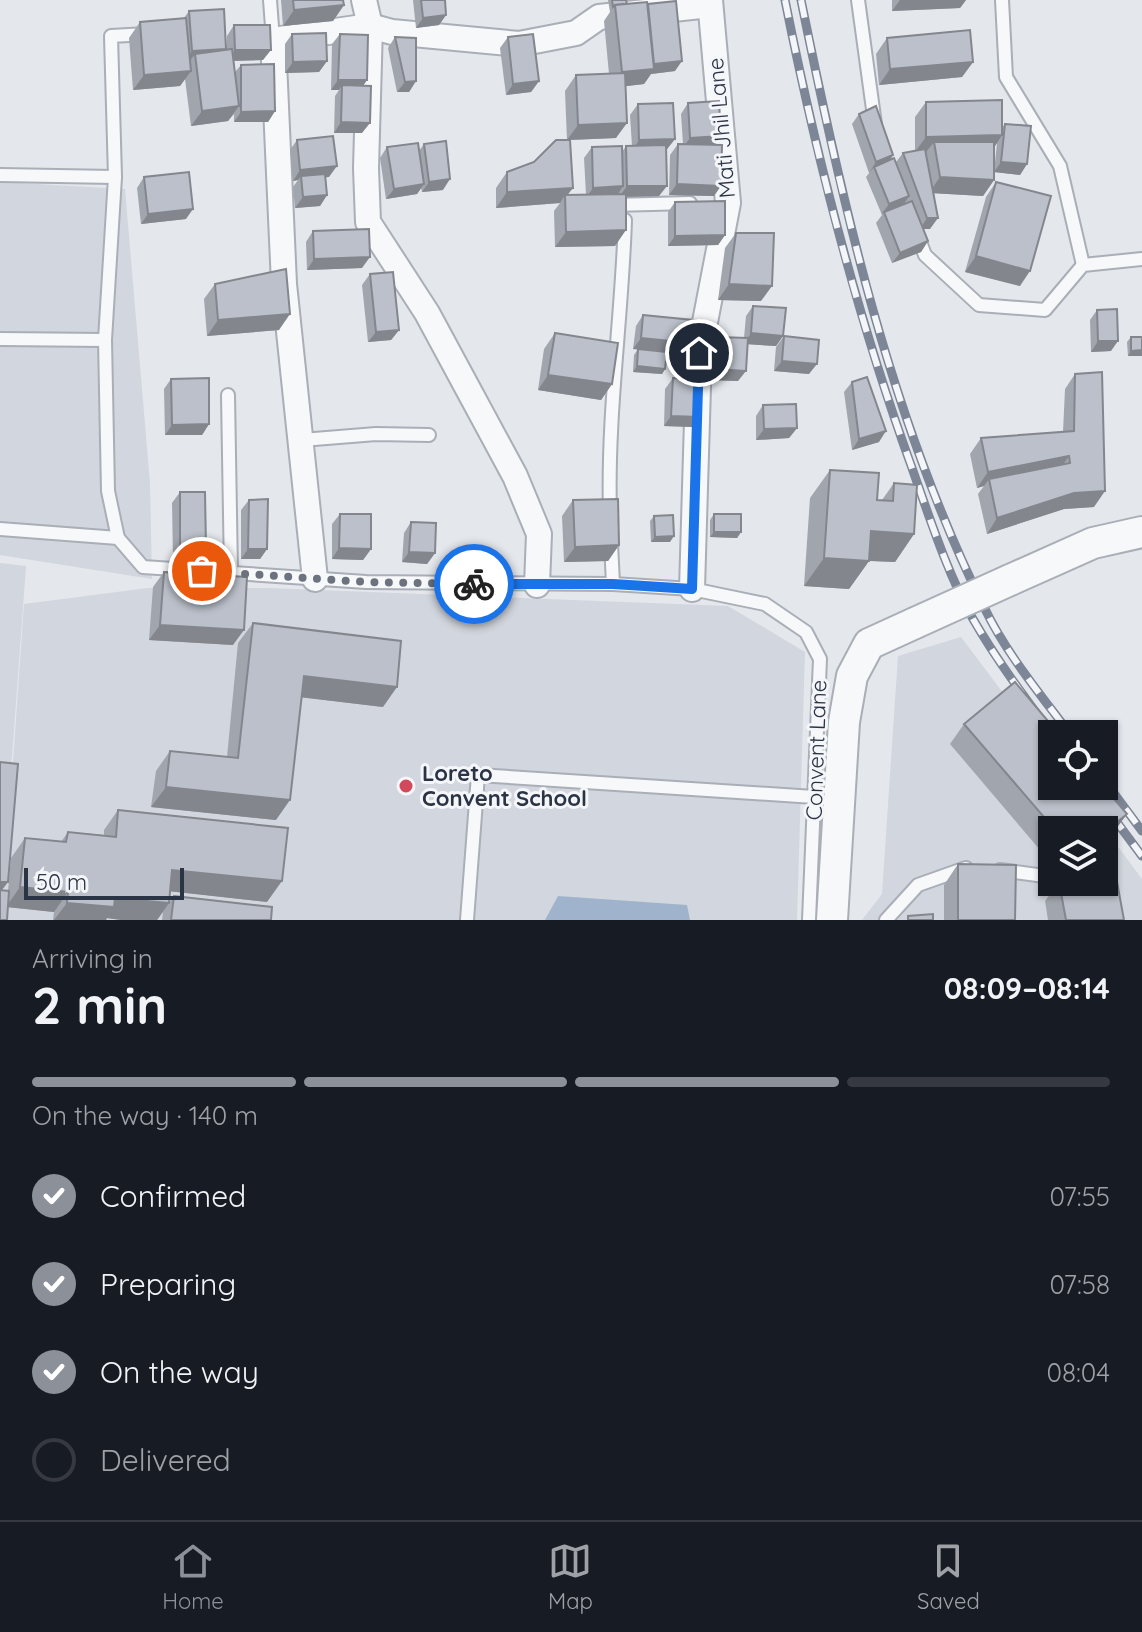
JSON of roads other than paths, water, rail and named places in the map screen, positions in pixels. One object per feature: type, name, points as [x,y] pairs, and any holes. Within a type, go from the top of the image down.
[{"type":"street","points":[[364,0],[370,26],[366,168],[368,222],[427,313],[515,476],[539,534],[537,585]]},
{"type":"street","points":[[315,579],[284,284],[273,40],[370,26],[392,32],[519,44],[576,33],[600,8],[710,3]]},
{"type":"street","name":"Mati Jhil Lane","points":[[692,589],[699,353],[721,203],[710,3]]},
{"type":"street","name":"Convent Lane","points":[[832,920],[844,722],[852,676],[869,644],[1093,543],[1142,532]]},
{"type":"lane","points":[[270,0],[273,40]]},
{"type":"lane","points":[[858,0],[877,134]]},
{"type":"lane","points":[[1002,0],[1006,77],[1060,166],[1083,265]]},
{"type":"lane","points":[[0,529],[118,538],[108,491],[105,340],[115,177],[111,36],[150,34]]},
{"type":"lane","points":[[0,175],[115,177]]},
{"type":"lane","points":[[598,205],[699,203]]},
{"type":"lane","points":[[613,584],[608,461],[622,308],[625,204]]},
{"type":"lane","points":[[910,217],[925,255],[979,305],[1045,310],[1083,265],[1142,259]]},
{"type":"lane","points":[[0,339],[105,340]]},
{"type":"lane","points":[[228,395],[231,573]]},
{"type":"lane","points":[[302,440],[376,434],[429,435]]},
{"type":"lane","name":"Convent Lane","points":[[118,538],[143,567],[315,579],[613,584],[692,589],[765,604],[806,632],[820,659],[809,920]]},
{"type":"lane","points":[[467,920],[478,775],[814,797]]},
{"type":"lane","points":[[886,920],[918,885],[971,866],[1038,875]]},
{"type":"water","points":[[558,896],[687,905],[690,920],[545,920]]},
{"type":"railway","points":[[785,0],[824,178],[856,294],[932,525],[955,584],[973,619],[1042,720]]},
{"type":"railway","points":[[801,0],[834,156],[873,310],[922,462],[993,625],[1059,720]]},
{"type":"railway","points":[[1118,799],[1142,831]]},
{"type":"railway","points":[[1100,800],[1142,856]]},
{"type":"place","name":"Loreto Convent School","points":[[406,786]]}]
